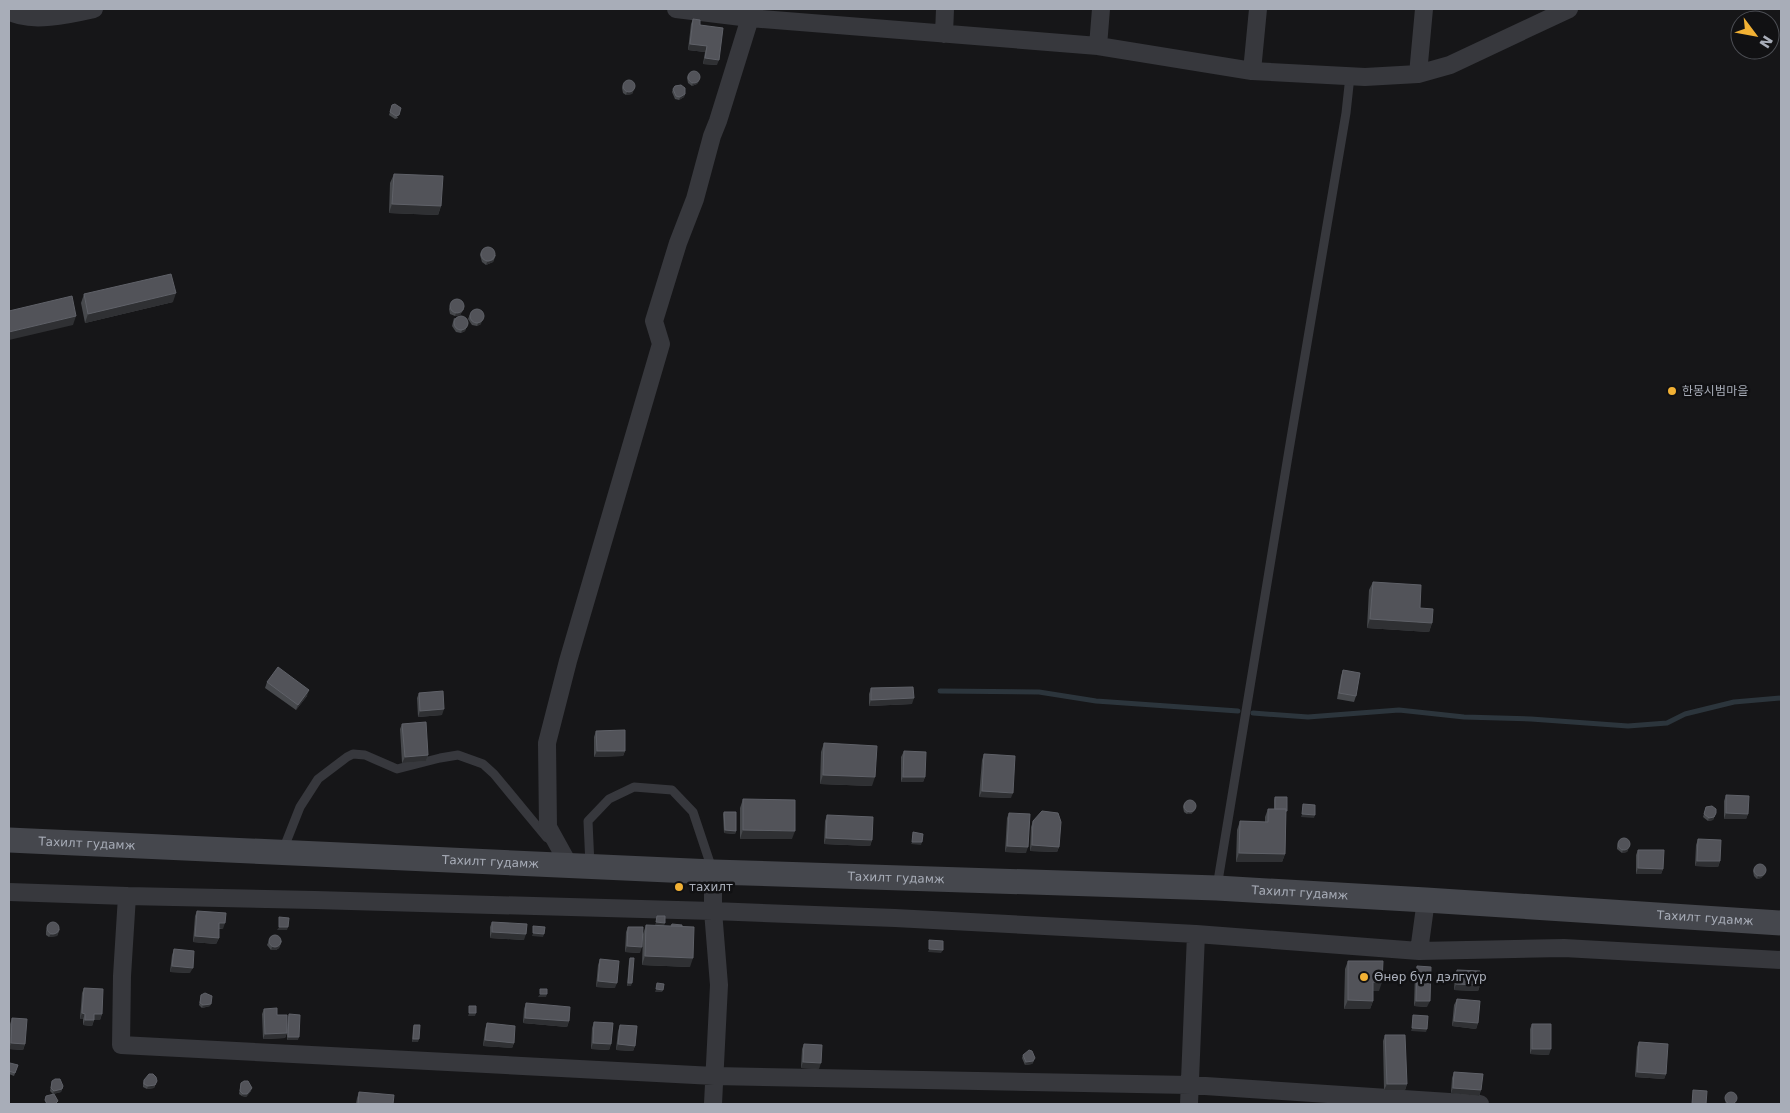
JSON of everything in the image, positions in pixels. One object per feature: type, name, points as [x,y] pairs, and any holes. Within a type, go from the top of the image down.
[{"type":"main road","name":"Тахилт гудамж","points":[[9,840],[713,872],[1217,888],[1781,923]]},
{"type":"street","points":[[9,11],[31,18],[75,14],[94,9]]},
{"type":"street","points":[[676,9],[750,18],[783,15],[944,34],[1098,46],[1252,71],[1365,77],[1418,74],[1450,65],[1569,9]]},
{"type":"street","points":[[944,34],[945,9]]},
{"type":"street","points":[[1098,46],[1101,9]]},
{"type":"street","points":[[1252,71],[1258,9]]},
{"type":"street","points":[[1418,74],[1424,9]]},
{"type":"street","points":[[580,866],[548,827],[548,743],[568,661],[662,344],[654,321],[678,243],[695,199],[712,136],[750,18]]},
{"type":"street","points":[[713,872],[713,911],[719,985],[713,1104]]},
{"type":"street","points":[[9,892],[713,911],[895,918],[1196,934],[1419,950],[1564,948],[1781,960]]},
{"type":"street","points":[[127,896],[122,976],[121,1045],[714,1076],[1190,1085],[1480,1104]]},
{"type":"street","points":[[1419,950],[1426,900]]},
{"type":"street","points":[[1189,1104],[1196,934]]},
{"type":"lane","points":[[1217,888],[1288,450],[1346,113],[1350,76]]},
{"type":"lane","points":[[282,852],[300,807],[318,779],[347,756],[353,754],[365,755],[397,769],[458,755],[483,764],[489,769],[580,866]]},
{"type":"lane","points":[[580,866],[588,821],[608,799],[634,787],[672,790],[693,812],[713,872]]},
{"type":"building","points":[[693,19],[700,20],[700,25],[723,28],[719,60],[705,58],[707,46],[690,44]]},
{"type":"building","points":[[694,71],[700,77],[694,83],[688,77]]},
{"type":"building","points":[[629,80],[635,86],[629,92],[623,86]]},
{"type":"building","points":[[681,85],[685,88],[685,94],[680,97],[676,96],[673,89],[675,86]]},
{"type":"building","points":[[395,104],[401,108],[399,115],[396,116],[390,112],[392,105]]},
{"type":"building","points":[[394,174],[443,176],[441,206],[392,204]]},
{"type":"building","points":[[485,247],[491,247],[495,254],[491,261],[485,261],[481,257],[481,251]]},
{"type":"building","points":[[171,274],[176,293],[88,314],[84,294]]},
{"type":"building","points":[[72,296],[76,316],[9,332],[9,311]]},
{"type":"building","points":[[454,299],[460,299],[464,306],[460,313],[454,313],[450,309],[450,303]]},
{"type":"building","points":[[474,309],[480,309],[484,316],[480,323],[474,323],[470,319],[470,313]]},
{"type":"building","points":[[458,316],[464,316],[468,323],[464,330],[458,330],[454,326],[454,320]]},
{"type":"building","points":[[1373,582],[1421,585],[1420,608],[1433,609],[1432,623],[1370,619]]},
{"type":"building","points":[[278,667],[309,690],[298,705],[267,682]]},
{"type":"building","points":[[1343,670],[1360,673],[1356,696],[1339,693]]},
{"type":"building","points":[[913,687],[914,698],[871,700],[871,688]]},
{"type":"building","points":[[443,691],[444,709],[420,711],[419,693]]},
{"type":"building","points":[[426,722],[428,755],[405,757],[402,724]]},
{"type":"building","points":[[625,730],[625,751],[597,751],[596,731]]},
{"type":"building","points":[[824,743],[877,746],[875,777],[823,775]]},
{"type":"building","points":[[904,751],[926,752],[925,777],[903,777]]},
{"type":"building","points":[[984,754],[1015,756],[1013,793],[982,791]]},
{"type":"building","points":[[1726,795],[1749,796],[1748,814],[1726,813]]},
{"type":"building","points":[[1275,797],[1287,797],[1287,811],[1286,809],[1275,809]]},
{"type":"building","points":[[743,799],[795,800],[795,831],[743,830]]},
{"type":"building","points":[[1190,800],[1196,806],[1190,812],[1184,806]]},
{"type":"building","points":[[1303,804],[1315,805],[1315,815],[1302,814]]},
{"type":"building","points":[[1712,806],[1716,809],[1716,813],[1714,817],[1709,818],[1704,814],[1706,807]]},
{"type":"building","points":[[1268,809],[1286,809],[1285,854],[1239,853],[1240,821],[1268,822]]},
{"type":"building","points":[[1042,811],[1058,813],[1061,822],[1059,847],[1032,845],[1033,821]]},
{"type":"building","points":[[724,812],[736,812],[736,831],[725,830]]},
{"type":"building","points":[[1009,813],[1030,814],[1028,847],[1007,846]]},
{"type":"building","points":[[827,815],[873,817],[872,840],[826,838]]},
{"type":"building","points":[[913,832],[923,834],[922,842],[912,842]]},
{"type":"building","points":[[1624,838],[1630,844],[1624,850],[1618,844]]},
{"type":"building","points":[[1698,839],[1721,840],[1720,861],[1697,861]]},
{"type":"building","points":[[1638,850],[1664,850],[1663,869],[1638,868]]},
{"type":"building","points":[[1760,864],[1766,870],[1760,876],[1754,870]]},
{"type":"building","points":[[197,911],[226,913],[225,923],[219,923],[219,938],[195,936]]},
{"type":"building","points":[[657,916],[665,916],[665,923],[656,922]]},
{"type":"building","points":[[279,917],[289,918],[288,927],[279,927]]},
{"type":"building","points":[[51,922],[55,922],[59,928],[55,934],[51,934],[47,930],[47,926]]},
{"type":"building","points":[[492,922],[527,924],[526,934],[492,932]]},
{"type":"building","points":[[672,924],[682,925],[682,926],[671,926]]},
{"type":"building","points":[[646,925],[694,927],[693,958],[645,956]]},
{"type":"building","points":[[533,926],[545,927],[544,934],[533,933]]},
{"type":"building","points":[[628,927],[643,927],[642,947],[627,946]]},
{"type":"building","points":[[277,935],[280,936],[280,946],[273,947],[270,946],[269,939],[270,936]]},
{"type":"building","points":[[929,940],[943,941],[943,950],[929,949]]},
{"type":"building","points":[[174,949],[194,951],[193,968],[172,966]]},
{"type":"building","points":[[630,958],[634,958],[632,983],[628,983]]},
{"type":"building","points":[[600,959],[619,961],[617,983],[598,981]]},
{"type":"building","points":[[1348,961],[1383,961],[1382,982],[1373,982],[1373,1001],[1348,1000]]},
{"type":"building","points":[[1417,966],[1431,967],[1430,1001],[1416,1001]]},
{"type":"building","points":[[1457,970],[1480,971],[1480,985],[1456,984]]},
{"type":"building","points":[[657,983],[664,984],[663,990],[656,989]]},
{"type":"building","points":[[84,988],[103,989],[102,1014],[94,1014],[94,1020],[85,1020],[85,1014],[82,1013]]},
{"type":"building","points":[[540,989],[547,989],[547,994],[540,994]]},
{"type":"building","points":[[205,993],[212,996],[211,1004],[203,1005],[200,1003],[201,995]]},
{"type":"building","points":[[1457,999],[1480,1001],[1478,1023],[1454,1021]]},
{"type":"building","points":[[526,1003],[570,1007],[569,1021],[525,1018]]},
{"type":"building","points":[[469,1006],[476,1006],[476,1013],[469,1013]]},
{"type":"building","points":[[277,1008],[277,1015],[287,1015],[287,1033],[265,1034],[264,1009]]},
{"type":"building","points":[[289,1014],[300,1015],[299,1037],[288,1037]]},
{"type":"building","points":[[1413,1015],[1428,1016],[1427,1029],[1412,1028]]},
{"type":"building","points":[[12,1018],[27,1019],[25,1044],[11,1043]]},
{"type":"building","points":[[594,1022],[613,1023],[611,1044],[593,1043]]},
{"type":"building","points":[[487,1023],[515,1026],[514,1043],[485,1040]]},
{"type":"building","points":[[1532,1024],[1551,1024],[1551,1049],[1532,1049]]},
{"type":"building","points":[[414,1025],[420,1025],[419,1039],[413,1039]]},
{"type":"building","points":[[620,1025],[637,1026],[635,1046],[618,1044]]},
{"type":"building","points":[[1385,1035],[1405,1035],[1407,1084],[1387,1084]]},
{"type":"building","points":[[1639,1042],[1668,1044],[1666,1074],[1637,1072]]},
{"type":"building","points":[[804,1044],[822,1045],[821,1063],[803,1062]]},
{"type":"building","points":[[1029,1050],[1032,1051],[1035,1058],[1033,1061],[1026,1062],[1023,1055]]},
{"type":"building","points":[[10,1063],[18,1065],[15,1073],[9,1071]]},
{"type":"building","points":[[1454,1072],[1483,1074],[1481,1090],[1453,1088]]},
{"type":"building","points":[[149,1074],[153,1074],[156,1077],[155,1085],[148,1086],[144,1084],[144,1080]]},
{"type":"building","points":[[60,1079],[63,1086],[62,1089],[54,1091],[51,1088],[52,1081]]},
{"type":"building","points":[[248,1081],[252,1088],[247,1094],[243,1094],[240,1091],[241,1083]]},
{"type":"building","points":[[1693,1090],[1707,1091],[1706,1104],[1692,1104]]},
{"type":"building","points":[[359,1092],[394,1095],[393,1104],[358,1104]]},
{"type":"building","points":[[1731,1092],[1737,1098],[1731,1104],[1725,1098]]},
{"type":"building","points":[[54,1094],[58,1101],[55,1104],[47,1104],[46,1096]]},
{"type":"waterway","points":[[940,691],[1039,692],[1096,701],[1238,711]]},
{"type":"waterway","points":[[1253,713],[1308,717],[1399,710],[1464,717],[1531,719],[1628,726],[1667,723],[1685,714],[1734,702],[1781,698]]},
{"type":"place","name":"한몽시범마을","points":[[1672,391]]},
{"type":"place","name":"тахилт","points":[[679,887]]},
{"type":"place","name":"Өнөр бүл дэлгүүр","points":[[1364,977]]}]
